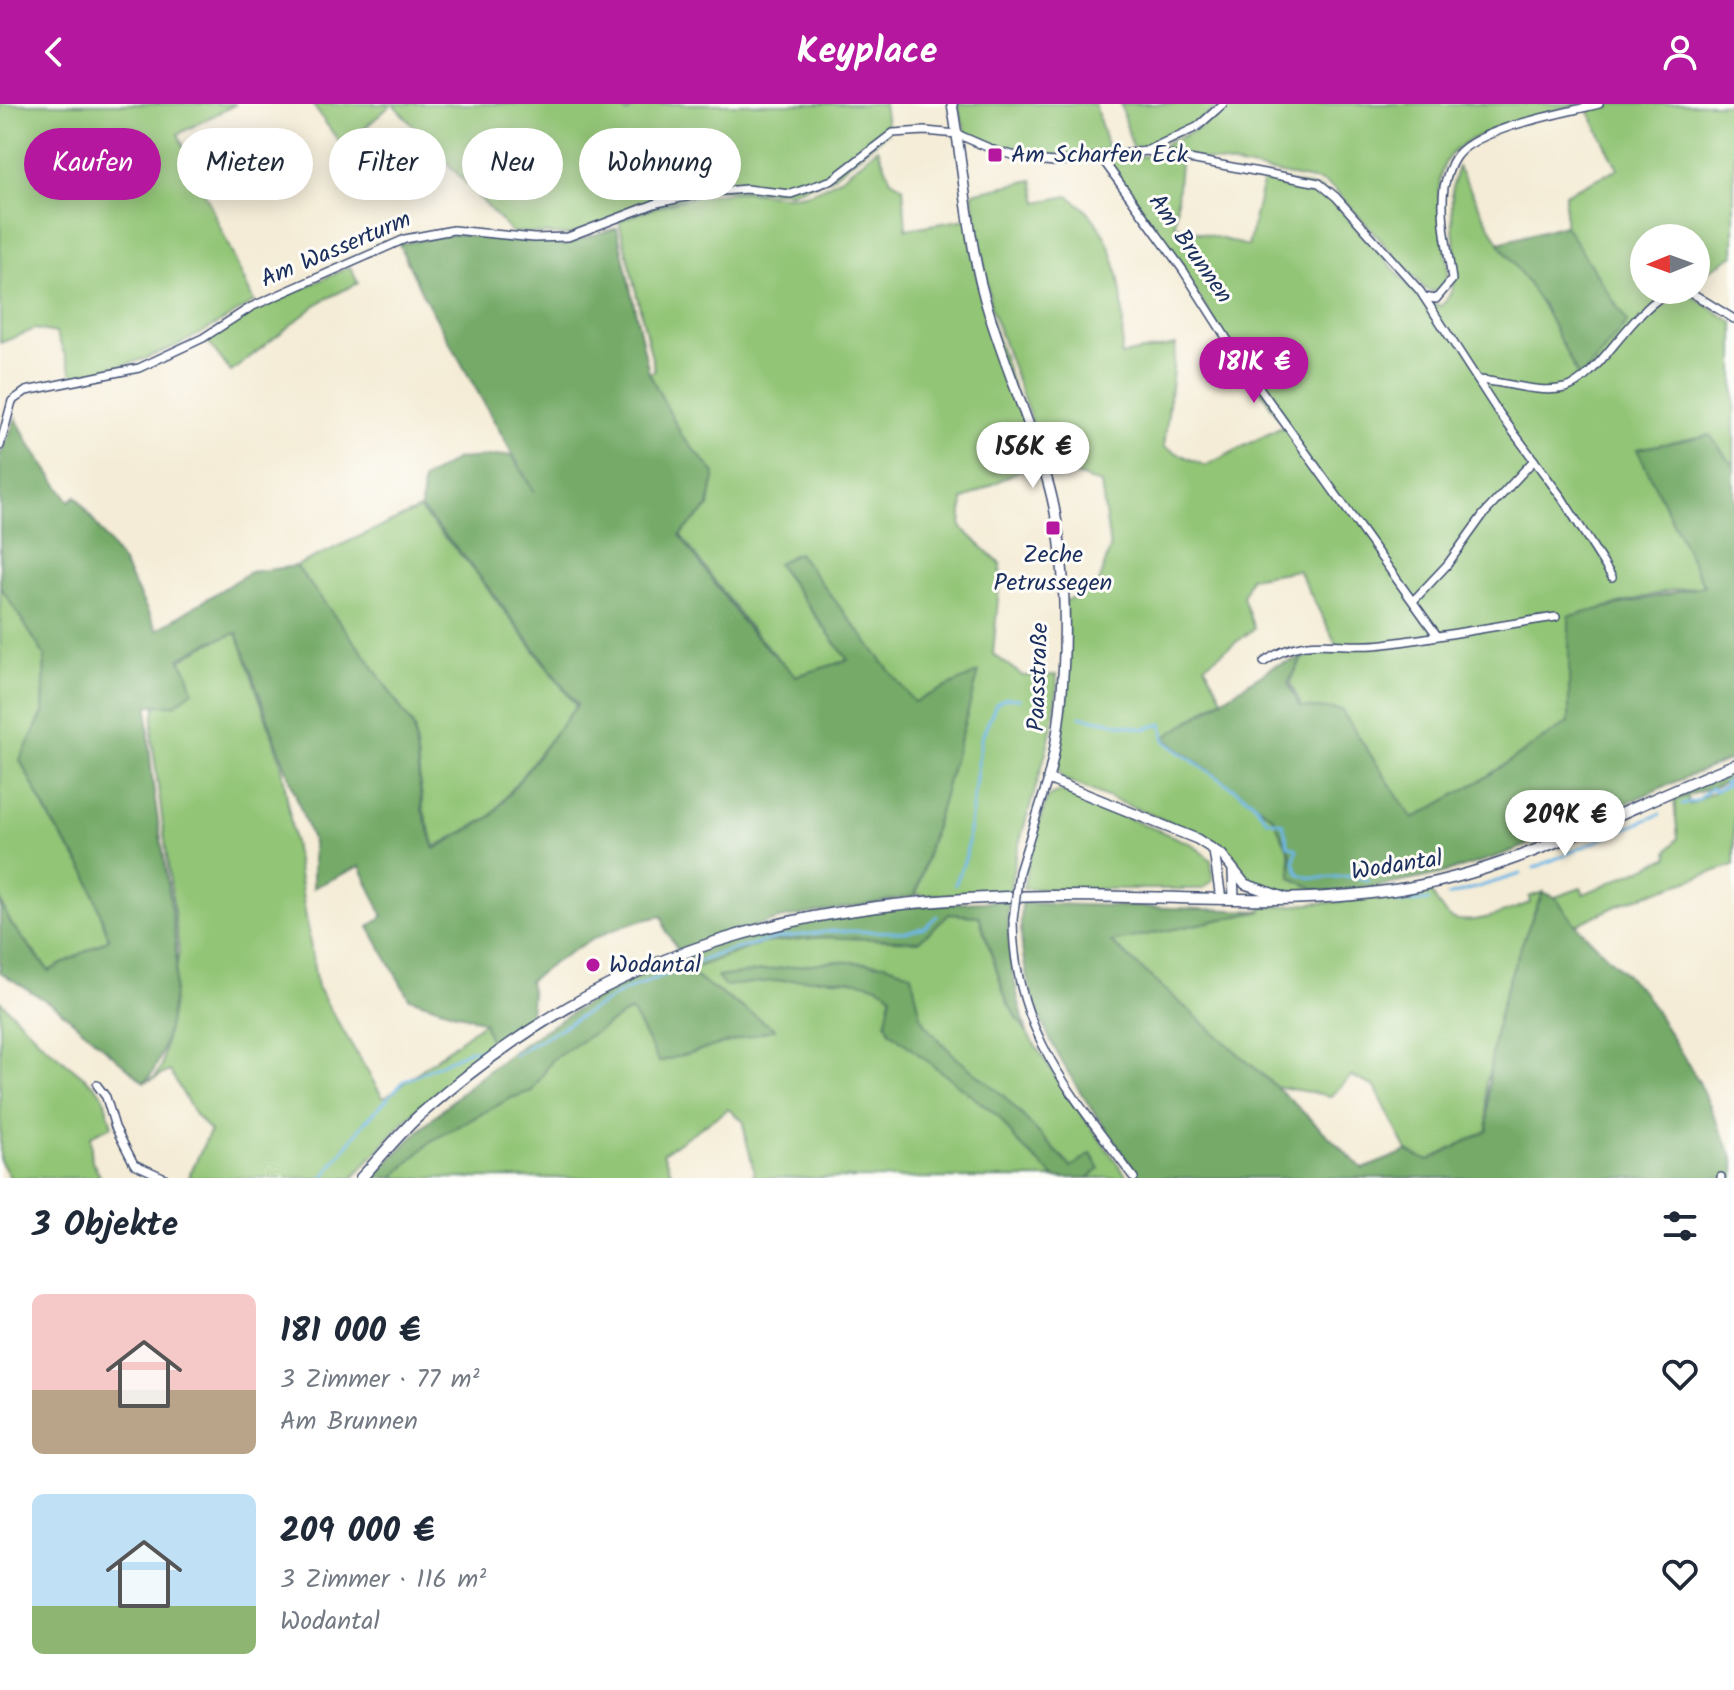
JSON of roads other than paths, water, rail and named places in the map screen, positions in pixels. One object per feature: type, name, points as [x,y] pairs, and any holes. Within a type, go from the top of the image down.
[{"type":"main road","name":"Wodantal","points":[[361,1178],[421,1114],[536,1025],[572,1003],[674,954],[797,919],[926,899],[1050,896],[1221,899],[1391,890],[1476,873],[1557,843],[1734,765]]},
{"type":"street","name":"Paasstraße","points":[[952,104],[988,312],[1022,399],[1054,507],[1061,575],[1063,696],[1048,779],[1019,872],[1013,920],[1017,976],[1035,1034],[1080,1105],[1134,1178]]},
{"type":"street","points":[[1146,151],[1197,127],[1223,104]]},
{"type":"street","points":[[1424,297],[1436,299],[1452,280],[1444,222],[1444,186],[1455,158],[1467,146],[1509,128],[1599,104]]},
{"type":"street","name":"Am Wasserturm","points":[[0,446],[12,401],[26,391],[139,368],[203,338],[251,307],[405,239],[453,230],[534,238],[568,237],[657,203],[710,192],[746,189],[791,194],[832,180],[893,133],[925,131],[957,134],[996,151],[1055,162],[1146,151]]},
{"type":"street","points":[[1146,151],[1319,183],[1336,197],[1424,297],[1612,577]]},
{"type":"street","name":"Am Brunnen","points":[[1100,156],[1183,270],[1246,369],[1436,634]]},
{"type":"street","points":[[1479,380],[1553,390],[1568,388],[1581,381],[1637,316],[1654,304]]},
{"type":"street","points":[[1710,304],[1734,319]]},
{"type":"street","points":[[1414,600],[1447,565],[1468,532],[1534,460]]},
{"type":"street","points":[[1264,662],[1279,651],[1307,643],[1383,644],[1556,617]]},
{"type":"street","name":"Wodantal","points":[[1048,779],[1197,839],[1222,855],[1245,884],[1283,897]]},
{"type":"street","points":[[1214,851],[1221,899]]},
{"type":"street","points":[[1233,871],[1234,898]]},
{"type":"street","points":[[97,1085],[106,1097],[115,1127],[134,1164],[165,1178]]},
{"type":"waterway","points":[[955,885],[966,856],[981,739],[996,704],[1006,698],[1020,699]]},
{"type":"waterway","points":[[1080,716],[1144,729],[1162,724],[1165,741],[1252,801],[1267,820],[1283,823],[1288,845],[1297,849],[1294,861],[1298,873],[1314,878],[1349,877],[1368,881]]},
{"type":"waterway","points":[[1724,784],[1734,777]]},
{"type":"waterway","points":[[1682,805],[1698,800],[1711,788],[1714,791],[1734,783]]},
{"type":"waterway","points":[[1534,868],[1660,814]]},
{"type":"waterway","points":[[1448,896],[1521,874]]},
{"type":"waterway","points":[[1398,903],[1429,900]]},
{"type":"waterway","points":[[514,1055],[624,991],[721,953],[778,938],[833,931],[906,932],[925,927],[937,916]]},
{"type":"waterway","points":[[323,1178],[365,1122],[403,1082],[470,1050],[482,1050]]},
{"type":"place","name":"Am Scharfen Eck","points":[[995,155]]},
{"type":"place","name":"Zeche Petrussegen","points":[[1053,528]]},
{"type":"place","name":"Wodantal","points":[[593,965]]}]
